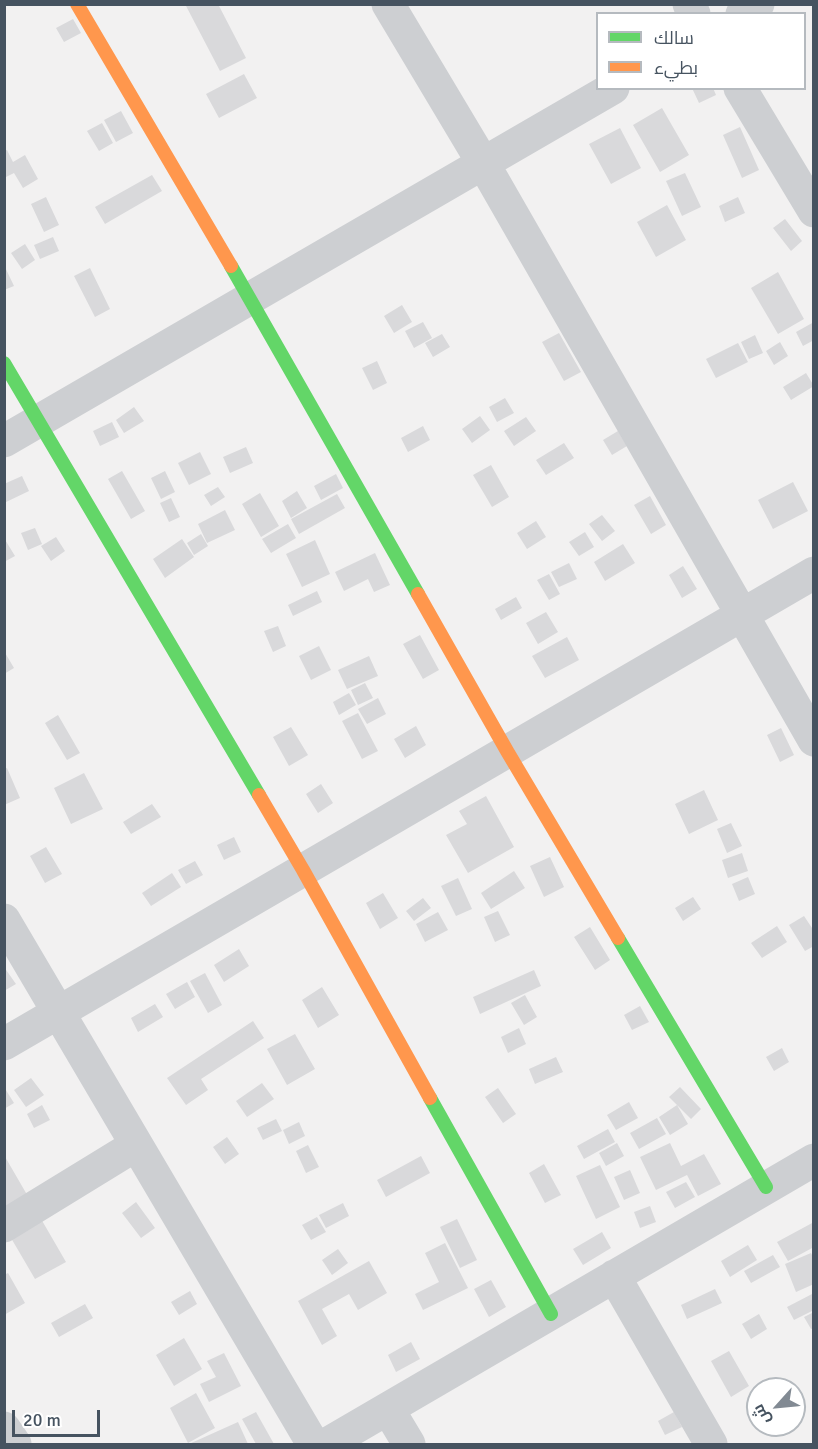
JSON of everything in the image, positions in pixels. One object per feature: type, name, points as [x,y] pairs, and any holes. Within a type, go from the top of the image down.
[{"type":"street","points":[[77,4],[250,299],[507,751],[766,1187]]},
{"type":"street","points":[[388,4],[483,164],[813,740]]},
{"type":"street","points":[[745,12],[758,4]]},
{"type":"street","points":[[4,441],[610,90]]},
{"type":"street","points":[[741,90],[813,211]]},
{"type":"street","points":[[4,363],[303,870],[551,1314]]},
{"type":"street","points":[[4,1044],[813,573]]},
{"type":"street","points":[[4,921],[313,1444]]},
{"type":"street","points":[[4,1226],[136,1145]]},
{"type":"street","points":[[327,1444],[813,1160]]},
{"type":"street","points":[[614,1276],[711,1444]]},
{"type":"street","points":[[388,1409],[409,1444]]},
{"type":"street","points":[[4,1428],[15,1444]]},
{"type":"building","points":[[185,4],[218,4],[246,58],[220,71]]},
{"type":"building","points":[[73,19],[81,33],[64,42],[56,28]]},
{"type":"building","points":[[244,74],[257,98],[219,118],[206,94]]},
{"type":"building","points":[[693,90],[714,90],[716,95],[699,103]]},
{"type":"building","points":[[662,108],[689,155],[660,172],[633,125]]},
{"type":"building","points":[[121,111],[133,133],[116,142],[104,120]]},
{"type":"building","points":[[102,123],[113,143],[99,151],[87,131]]},
{"type":"building","points":[[740,127],[759,170],[742,178],[723,135]]},
{"type":"building","points":[[620,128],[641,168],[611,184],[589,144]]},
{"type":"building","points":[[7,150],[13,162],[25,155],[38,179],[23,188],[14,173],[4,178],[4,151]]},
{"type":"building","points":[[685,173],[701,207],[682,216],[666,181]]},
{"type":"building","points":[[152,175],[162,191],[105,224],[95,207]]},
{"type":"building","points":[[46,197],[59,225],[44,232],[31,204]]},
{"type":"building","points":[[738,197],[745,213],[725,222],[719,206]]},
{"type":"building","points":[[667,205],[686,240],[656,257],[637,222]]},
{"type":"building","points":[[785,219],[802,241],[791,251],[773,228]]},
{"type":"building","points":[[53,237],[59,251],[40,259],[34,245]]},
{"type":"building","points":[[25,244],[35,260],[22,269],[11,253]]},
{"type":"building","points":[[4,265],[14,286],[4,290]]},
{"type":"building","points":[[90,268],[110,309],[95,317],[74,276]]},
{"type":"building","points":[[778,272],[804,319],[778,334],[751,288]]},
{"type":"building","points":[[402,305],[412,322],[394,333],[384,316]]},
{"type":"building","points":[[423,322],[432,338],[414,348],[405,331]]},
{"type":"building","points":[[814,322],[814,340],[803,346],[796,332]]},
{"type":"building","points":[[559,333],[581,372],[564,381],[542,342]]},
{"type":"building","points":[[442,334],[450,347],[433,357],[425,343]]},
{"type":"building","points":[[755,335],[763,353],[749,359],[741,342]]},
{"type":"building","points":[[780,342],[788,356],[774,365],[766,351]]},
{"type":"building","points":[[738,343],[748,362],[716,378],[706,359]]},
{"type":"building","points":[[377,361],[387,383],[373,390],[362,368]]},
{"type":"building","points":[[806,373],[814,386],[791,400],[783,387]]},
{"type":"building","points":[[505,398],[514,413],[497,422],[489,407]]},
{"type":"building","points":[[134,407],[144,421],[124,433],[116,420]]},
{"type":"building","points":[[480,416],[490,430],[472,443],[462,429]]},
{"type":"building","points":[[526,417],[536,431],[514,446],[504,431]]},
{"type":"building","points":[[112,422],[119,437],[100,446],[93,431]]},
{"type":"building","points":[[423,426],[430,440],[408,452],[401,438]]},
{"type":"building","points":[[618,431],[627,446],[612,455],[603,440]]},
{"type":"building","points":[[564,443],[574,458],[546,475],[536,460]]},
{"type":"building","points":[[246,447],[253,463],[230,473],[223,457]]},
{"type":"building","points":[[200,452],[211,474],[189,485],[178,463]]},
{"type":"building","points":[[491,465],[509,497],[492,507],[473,475]]},
{"type":"building","points":[[122,471],[145,511],[131,519],[108,479]]},
{"type":"building","points":[[165,471],[175,492],[161,499],[151,478]]},
{"type":"building","points":[[336,474],[343,488],[321,500],[314,486]]},
{"type":"building","points":[[22,476],[29,491],[4,503],[4,484]]},
{"type":"building","points":[[793,482],[808,511],[773,529],[758,500]]},
{"type":"building","points":[[218,487],[225,497],[211,506],[204,495]]},
{"type":"building","points":[[297,491],[307,508],[291,518],[282,501]]},
{"type":"building","points":[[260,493],[279,526],[261,537],[242,504]]},
{"type":"building","points":[[337,494],[345,508],[299,534],[291,519]]},
{"type":"building","points":[[650,496],[666,525],[651,534],[634,505]]},
{"type":"building","points":[[171,498],[180,517],[169,522],[160,503]]},
{"type":"building","points":[[225,510],[235,530],[207,543],[198,524]]},
{"type":"building","points":[[602,515],[615,531],[602,541],[589,524]]},
{"type":"building","points":[[536,521],[546,537],[527,549],[517,533]]},
{"type":"building","points":[[288,524],[296,538],[271,553],[262,539]]},
{"type":"building","points":[[35,528],[42,544],[28,550],[21,533]]},
{"type":"building","points":[[585,532],[594,547],[579,556],[569,542]]},
{"type":"building","points":[[201,534],[208,546],[194,555],[187,543]]},
{"type":"building","points":[[56,537],[65,551],[51,561],[41,546]]},
{"type":"building","points":[[4,538],[15,556],[4,562]]},
{"type":"building","points":[[182,539],[194,557],[165,578],[153,559]]},
{"type":"building","points":[[315,540],[330,574],[302,587],[286,554]]},
{"type":"building","points":[[623,544],[635,563],[605,581],[594,562]]},
{"type":"building","points":[[375,553],[390,585],[374,592],[368,579],[344,591],[335,572]]},
{"type":"building","points":[[569,563],[577,579],[559,587],[551,572]]},
{"type":"building","points":[[683,566],[697,589],[682,598],[669,575]]},
{"type":"building","points":[[549,574],[560,594],[549,600],[537,580]]},
{"type":"building","points":[[317,591],[322,602],[293,616],[288,605]]},
{"type":"building","points":[[516,597],[522,608],[501,620],[495,609]]},
{"type":"building","points":[[546,612],[558,632],[538,644],[526,623]]},
{"type":"building","points":[[278,626],[286,646],[273,652],[264,631]]},
{"type":"building","points":[[420,635],[439,670],[423,679],[403,644]]},
{"type":"building","points":[[567,637],[579,660],[545,678],[532,656]]},
{"type":"building","points":[[319,646],[331,670],[311,680],[299,656]]},
{"type":"building","points":[[4,651],[14,668],[4,674]]},
{"type":"building","points":[[369,656],[378,676],[347,689],[338,670]]},
{"type":"building","points":[[365,683],[373,698],[358,705],[351,690]]},
{"type":"building","points":[[349,693],[356,705],[339,715],[333,702]]},
{"type":"building","points":[[378,698],[386,714],[367,724],[358,709]]},
{"type":"building","points":[[358,713],[378,751],[362,759],[342,721]]},
{"type":"building","points":[[58,715],[80,753],[67,760],[45,723]]},
{"type":"building","points":[[416,726],[426,745],[405,758],[394,739]]},
{"type":"building","points":[[291,727],[308,755],[289,766],[273,737]]},
{"type":"building","points":[[781,728],[794,755],[780,762],[767,735]]},
{"type":"building","points":[[7,768],[20,798],[4,805],[4,769]]},
{"type":"building","points":[[84,773],[103,809],[71,824],[54,788]]},
{"type":"building","points":[[321,784],[333,803],[318,813],[306,794]]},
{"type":"building","points":[[704,790],[718,820],[689,834],[675,804]]},
{"type":"building","points":[[486,796],[514,847],[468,873],[446,835],[467,824],[459,811]]},
{"type":"building","points":[[152,804],[161,817],[131,834],[123,822]]},
{"type":"building","points":[[731,823],[742,846],[727,853],[717,829]]},
{"type":"building","points":[[234,837],[241,852],[224,860],[217,845]]},
{"type":"building","points":[[46,847],[62,874],[45,883],[30,856]]},
{"type":"building","points":[[742,853],[748,871],[728,878],[722,860]]},
{"type":"building","points":[[550,857],[564,887],[544,897],[530,866]]},
{"type":"building","points":[[195,861],[203,875],[186,884],[178,870]]},
{"type":"building","points":[[514,871],[525,888],[491,909],[481,893]]},
{"type":"building","points":[[172,873],[181,887],[151,906],[142,893]]},
{"type":"building","points":[[748,877],[755,894],[739,901],[732,884]]},
{"type":"building","points":[[458,878],[472,909],[456,916],[441,886]]},
{"type":"building","points":[[383,893],[398,918],[380,929],[366,903]]},
{"type":"building","points":[[693,897],[701,909],[683,921],[675,908]]},
{"type":"building","points":[[423,898],[431,908],[414,921],[406,911]]},
{"type":"building","points":[[498,911],[510,935],[495,942],[484,917]]},
{"type":"building","points":[[438,912],[448,930],[425,942],[416,924]]},
{"type":"building","points":[[804,916],[814,931],[814,946],[805,951],[789,925]]},
{"type":"building","points":[[777,926],[787,942],[762,958],[751,943]]},
{"type":"building","points":[[590,927],[610,960],[595,970],[574,937]]},
{"type":"building","points":[[239,949],[249,966],[224,982],[214,965]]},
{"type":"building","points":[[4,967],[16,984],[4,991]]},
{"type":"building","points":[[534,970],[541,986],[480,1014],[473,997]]},
{"type":"building","points":[[205,973],[222,1005],[208,1013],[190,981]]},
{"type":"building","points":[[187,982],[195,997],[175,1009],[166,994]]},
{"type":"building","points":[[322,987],[339,1015],[318,1028],[302,1000]]},
{"type":"building","points":[[525,995],[537,1017],[524,1025],[511,1003]]},
{"type":"building","points":[[155,1004],[163,1017],[138,1032],[131,1018]]},
{"type":"building","points":[[640,1006],[649,1022],[632,1030],[624,1015]]},
{"type":"building","points":[[253,1021],[264,1038],[201,1079],[208,1090],[186,1105],[167,1078]]},
{"type":"building","points":[[519,1028],[526,1044],[508,1053],[501,1037]]},
{"type":"building","points":[[295,1034],[315,1069],[287,1085],[267,1049]]},
{"type":"building","points":[[782,1048],[789,1062],[774,1071],[766,1057]]},
{"type":"building","points":[[556,1057],[563,1072],[535,1084],[529,1069]]},
{"type":"building","points":[[31,1078],[44,1095],[26,1107],[14,1090]]},
{"type":"building","points":[[262,1083],[274,1099],[247,1117],[236,1101]]},
{"type":"building","points":[[4,1087],[14,1103],[4,1109]]},
{"type":"building","points":[[680,1087],[701,1109],[691,1119],[669,1097]]},
{"type":"building","points":[[498,1088],[516,1114],[503,1123],[485,1097]]},
{"type":"building","points":[[629,1102],[638,1118],[616,1130],[607,1115]]},
{"type":"building","points":[[42,1105],[50,1120],[34,1128],[27,1114]]},
{"type":"building","points":[[677,1105],[688,1124],[670,1135],[659,1117]]},
{"type":"building","points":[[657,1118],[666,1134],[639,1149],[630,1133]]},
{"type":"building","points":[[276,1119],[282,1131],[263,1140],[257,1128]]},
{"type":"building","points":[[299,1122],[305,1136],[289,1144],[283,1130]]},
{"type":"building","points":[[608,1129],[615,1142],[584,1159],[577,1146]]},
{"type":"building","points":[[227,1137],[239,1154],[225,1164],[213,1147]]},
{"type":"building","points":[[617,1143],[624,1156],[606,1166],[599,1153]]},
{"type":"building","points":[[670,1143],[681,1166],[704,1154],[721,1184],[698,1196],[687,1175],[656,1190],[640,1157]]},
{"type":"building","points":[[308,1145],[319,1167],[306,1173],[296,1151]]},
{"type":"building","points":[[4,1155],[66,1262],[35,1279],[4,1226]]},
{"type":"building","points":[[421,1156],[430,1173],[386,1197],[377,1180]]},
{"type":"building","points":[[544,1164],[561,1195],[545,1203],[529,1173]]},
{"type":"building","points":[[600,1165],[620,1207],[596,1219],[576,1176]]},
{"type":"building","points":[[630,1170],[640,1193],[624,1200],[614,1177]]},
{"type":"building","points":[[686,1182],[695,1197],[675,1208],[666,1192]]},
{"type":"building","points":[[136,1202],[155,1228],[141,1238],[122,1213]]},
{"type":"building","points":[[343,1203],[349,1216],[326,1228],[319,1215]]},
{"type":"building","points":[[650,1206],[656,1222],[640,1228],[634,1212]]},
{"type":"building","points":[[317,1217],[326,1232],[311,1240],[302,1225]]},
{"type":"building","points":[[457,1219],[477,1260],[460,1268],[440,1227]]},
{"type":"building","points":[[814,1222],[814,1247],[788,1261],[777,1242]]},
{"type":"building","points":[[602,1232],[611,1248],[583,1265],[573,1249]]},
{"type":"building","points":[[445,1243],[468,1288],[423,1310],[415,1294],[439,1282],[425,1253]]},
{"type":"building","points":[[748,1245],[757,1260],[730,1277],[721,1261]]},
{"type":"building","points":[[338,1249],[348,1263],[332,1275],[322,1260]]},
{"type":"building","points":[[811,1253],[814,1259],[814,1284],[796,1292],[785,1264]]},
{"type":"building","points":[[773,1255],[780,1267],[751,1283],[744,1271]]},
{"type":"building","points":[[369,1261],[387,1293],[358,1310],[349,1294],[322,1309],[337,1336],[322,1345],[298,1301]]},
{"type":"building","points":[[8,1273],[25,1303],[4,1315],[4,1275]]},
{"type":"building","points":[[491,1280],[506,1307],[489,1317],[474,1289]]},
{"type":"building","points":[[715,1289],[722,1303],[687,1319],[681,1305]]},
{"type":"building","points":[[190,1291],[197,1304],[179,1315],[171,1302]]},
{"type":"building","points":[[814,1293],[814,1310],[794,1320],[787,1307]]},
{"type":"building","points":[[85,1304],[93,1318],[59,1337],[51,1323]]},
{"type":"building","points":[[814,1312],[814,1328],[811,1329],[804,1317]]},
{"type":"building","points":[[759,1314],[767,1329],[751,1339],[742,1324]]},
{"type":"building","points":[[184,1338],[202,1369],[174,1386],[156,1355]]},
{"type":"building","points":[[411,1342],[420,1359],[396,1372],[388,1355]]},
{"type":"building","points":[[729,1351],[746,1381],[746,1388],[731,1397],[711,1361]]},
{"type":"building","points":[[224,1353],[241,1386],[209,1402],[200,1384],[216,1377],[207,1361]]},
{"type":"building","points":[[196,1393],[215,1428],[188,1443],[170,1408]]},
{"type":"building","points":[[256,1412],[274,1444],[256,1444],[242,1419]]},
{"type":"building","points":[[674,1412],[682,1427],[665,1435],[658,1421]]},
{"type":"building","points":[[238,1422],[248,1444],[189,1444]]},
{"type":"traffic: fast","points":[[231,266],[418,594]]},
{"type":"traffic: fast","points":[[4,363],[259,795]]},
{"type":"traffic: fast","points":[[618,938],[766,1187]]},
{"type":"traffic: fast","points":[[430,1098],[551,1314]]},
{"type":"traffic: slow","points":[[77,4],[231,266]]},
{"type":"traffic: slow","points":[[418,594],[507,751],[618,938]]},
{"type":"traffic: slow","points":[[259,795],[430,1098]]}]
